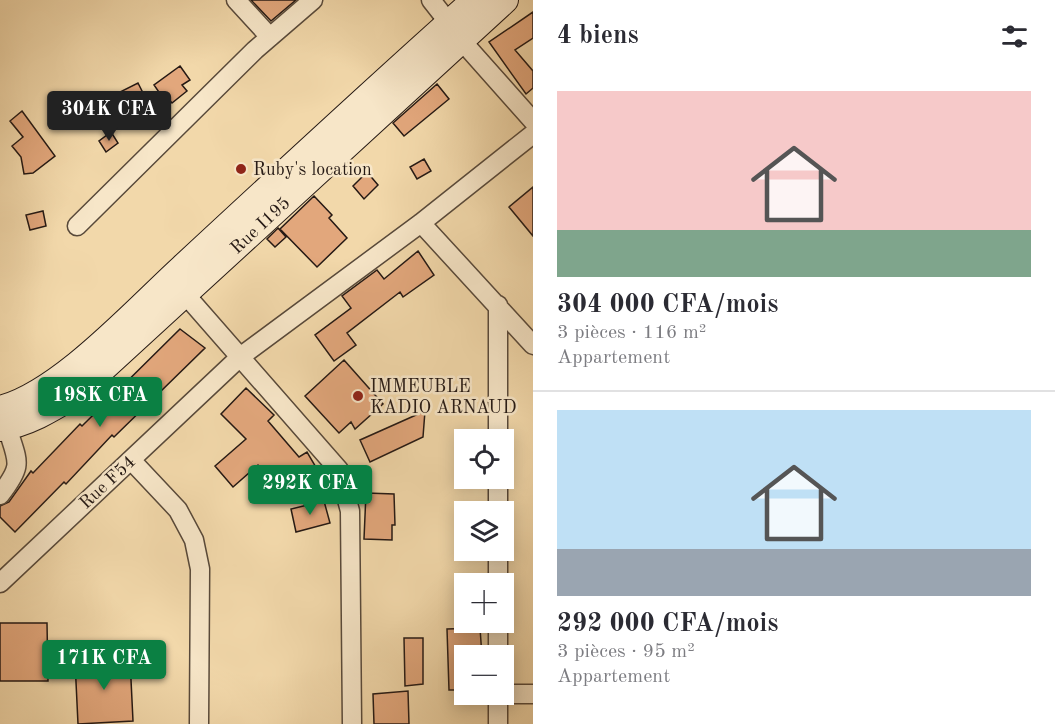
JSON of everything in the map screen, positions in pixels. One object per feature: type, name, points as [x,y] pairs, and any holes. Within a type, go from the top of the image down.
[{"type":"main road","name":"Rue I195","points":[[455,31],[475,0]]},
{"type":"main road","name":"Rue I195","points":[[2,422],[48,411],[74,395],[178,286],[455,31],[505,0]]},
{"type":"street","points":[[236,0],[270,37]]},
{"type":"street","points":[[77,226],[270,37],[313,0]]},
{"type":"street","points":[[431,0],[533,121]]},
{"type":"street","name":"Rue F54","points":[[0,583],[240,357],[421,223],[533,134]]},
{"type":"street","points":[[421,223],[533,345]]},
{"type":"street","points":[[178,286],[339,470],[350,511],[352,724]]},
{"type":"street","points":[[498,306],[498,429]]},
{"type":"street","points":[[0,495],[16,474],[19,466],[2,422]]},
{"type":"street","points":[[131,460],[178,510],[194,540],[200,570],[199,724]]},
{"type":"street","points":[[514,694],[533,694]]},
{"type":"street","points":[[498,705],[498,724]]},
{"type":"building","points":[[251,0],[296,0],[271,21]]},
{"type":"building","points":[[533,12],[533,38],[515,50],[533,71],[533,88],[526,94],[489,42]]},
{"type":"building","points":[[180,66],[190,80],[182,85],[187,91],[172,103],[166,96],[163,98],[154,85]]},
{"type":"building","points":[[138,83],[145,97],[136,101],[142,117],[117,128],[107,113],[125,101],[120,92]]},
{"type":"building","points":[[437,84],[449,99],[404,136],[393,123]]},
{"type":"building","points":[[22,111],[55,156],[33,173],[24,174],[21,157],[12,146],[23,137],[10,121]]},
{"type":"building","points":[[111,132],[118,143],[106,152],[99,141]]},
{"type":"building","points":[[424,159],[431,171],[417,179],[410,167]]},
{"type":"building","points":[[367,172],[378,185],[364,199],[353,186]]},
{"type":"building","points":[[533,187],[533,236],[509,207]]},
{"type":"building","points":[[314,196],[332,215],[329,218],[347,238],[317,267],[280,229]]},
{"type":"building","points":[[43,211],[46,226],[30,230],[26,215]]},
{"type":"building","points":[[278,228],[286,237],[275,247],[267,239]]},
{"type":"building","points":[[418,251],[434,275],[403,297],[400,292],[347,333],[356,345],[334,361],[315,335],[351,308],[342,296],[377,270],[384,279]]},
{"type":"building","points":[[180,329],[205,348],[114,437],[112,435],[66,484],[64,482],[15,532],[0,517],[0,506],[9,502],[31,471],[33,473],[80,424],[82,426]]},
{"type":"building","points":[[344,360],[383,404],[355,429],[351,422],[339,433],[305,396]]},
{"type":"building","points":[[246,388],[274,415],[268,421],[299,457],[307,452],[324,481],[329,480],[330,493],[315,494],[313,470],[278,490],[258,465],[233,487],[215,466],[246,439],[221,414]]},
{"type":"building","points":[[425,411],[423,437],[370,462],[360,440]]},
{"type":"building","points":[[366,493],[394,494],[395,525],[392,525],[392,540],[364,539]]},
{"type":"building","points":[[324,501],[330,523],[296,532],[291,509]]},
{"type":"building","points":[[0,623],[47,623],[48,681],[0,681]]},
{"type":"building","points":[[447,629],[454,629],[454,633],[480,633],[481,645],[454,645],[454,690],[449,690]]},
{"type":"building","points":[[404,638],[423,638],[423,684],[405,686]]},
{"type":"building","points":[[130,659],[133,721],[78,724],[75,661]]},
{"type":"building","points":[[408,691],[409,724],[374,724],[373,694]]},
{"type":"place","name":"Ruby's location","points":[[241,169]]},
{"type":"place","name":"IMMEUBLE KADIO ARNAUD","points":[[358,396]]}]
